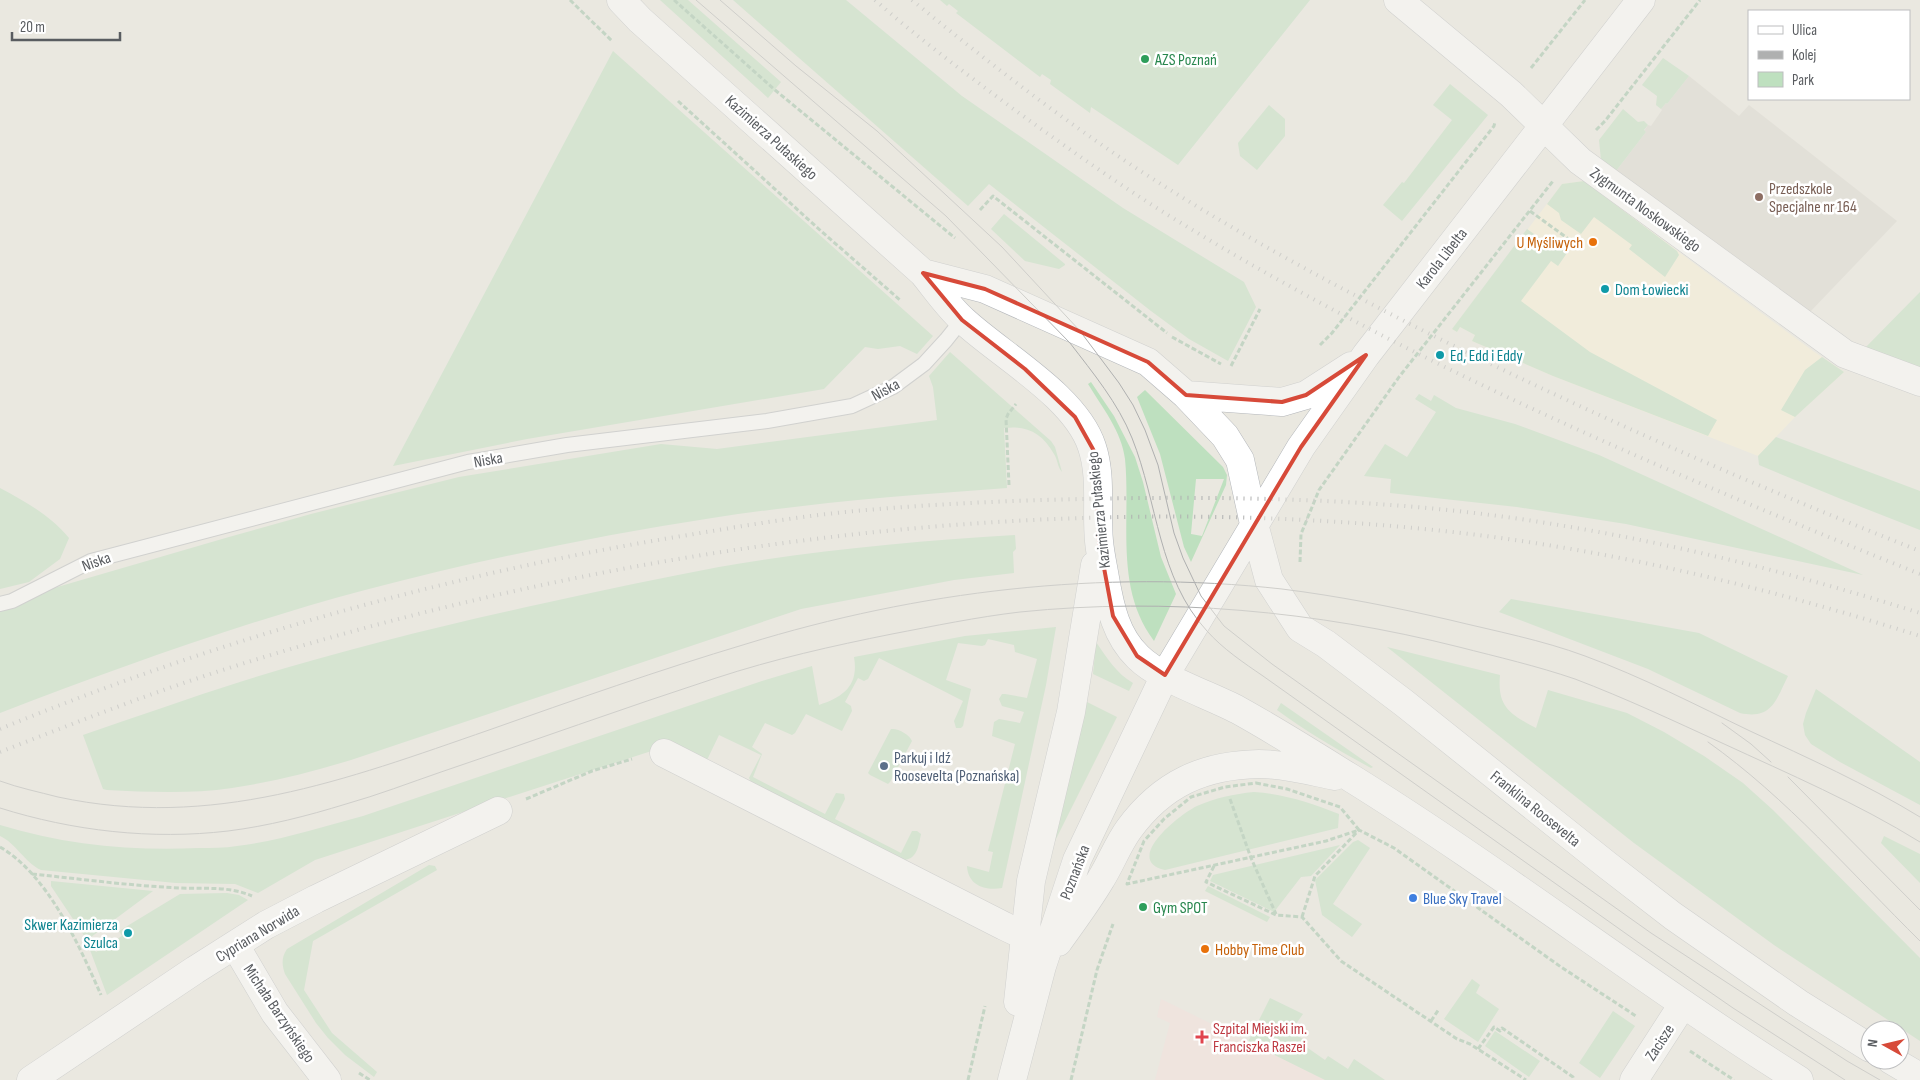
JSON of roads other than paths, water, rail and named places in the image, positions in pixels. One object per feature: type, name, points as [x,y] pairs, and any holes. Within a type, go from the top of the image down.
[{"type":"street","name":"Kazimierza Pułaskiego","points":[[621,0],[923,273],[962,320],[1025,369],[1065,405],[1085,431],[1094,451],[1097,472],[1098,541],[1108,601],[1117,627],[1137,656],[1164,675]]},
{"type":"street","name":"Zygmunta Noskowskiego","points":[[1398,0],[1511,94],[1573,156],[1845,354],[1920,382]]},
{"type":"street","name":"Karola Libelta","points":[[1254,524],[1301,447],[1366,355],[1641,0]]},
{"type":"street","name":"Kazimierza Pułaskiego","points":[[923,273],[986,289],[1148,362],[1186,395],[1225,436],[1240,460],[1254,524]]},
{"type":"street","points":[[1186,395],[1282,402],[1306,395],[1366,355]]},
{"type":"street","name":"Poznańska","points":[[1011,1080],[1042,966],[1077,860],[1164,675],[1254,524]]},
{"type":"street","name":"Franklina Roosevelta","points":[[1254,524],[1268,580],[1300,628],[1326,644],[1404,703],[1606,865],[1673,916],[1762,979],[1860,1042]]},
{"type":"street","points":[[1011,1080],[1031,881],[1071,712],[1098,541]]},
{"type":"street","points":[[1164,675],[1238,710],[1449,840],[1683,1004],[1799,1080]]},
{"type":"street","points":[[664,753],[1025,936]]},
{"type":"street","points":[[1042,966],[1101,880],[1128,830],[1153,802],[1182,780],[1221,767],[1261,764],[1299,769],[1354,780]]},
{"type":"street","name":"Cypriana Norwida","points":[[31,1080],[266,925],[498,811]]},
{"type":"street","name":"Michała Barzyńskiego","points":[[235,945],[276,1013],[327,1080]]},
{"type":"street","name":"Zacisze","points":[[1634,1080],[1683,1004]]},
{"type":"street","points":[[1908,1070],[1920,1077]]},
{"type":"lane","name":"Niska","points":[[0,604],[12,600],[91,561],[468,462],[568,445],[767,421],[852,406],[893,387],[924,364],[962,320]]},
{"type":"tram line","points":[[696,0],[946,216],[1070,343],[1104,389],[1126,425],[1141,463],[1161,539],[1178,588],[1191,610],[1220,644],[1241,661],[1642,945],[1733,1008],[1845,1080]]},
{"type":"tram line","points":[[720,0],[796,66],[877,131],[1002,247],[1080,331],[1133,405],[1158,465],[1174,533],[1183,558],[1201,596],[1224,626],[1272,664],[1651,933],[1847,1061],[1880,1080]]},
{"type":"tram line","points":[[0,781],[58,797],[115,806],[170,807],[224,803],[277,795],[383,766],[585,696],[746,644],[877,610],[1011,589],[1146,582],[1214,583],[1282,589],[1366,602],[1429,615],[1552,645],[1606,664],[1669,692],[1879,793],[1920,817]]},
{"type":"tram line","points":[[0,808],[56,823],[142,834],[199,834],[243,829],[302,816],[382,793],[647,701],[781,659],[825,648],[988,616],[1075,608],[1130,606],[1241,610],[1351,624],[1459,647],[1561,674],[1594,686],[1686,726],[1872,814],[1920,842]]},
{"type":"tram line","points":[[1722,723],[1751,744],[1771,762]]},
{"type":"tram line","points":[[1708,742],[1765,787],[1792,812],[1920,941]]},
{"type":"tram line","points":[[1788,777],[1920,910]]},
{"type":"railway","points":[[875,0],[959,68],[1098,169],[1186,226],[1363,326],[1546,415],[1639,457],[1920,574]]},
{"type":"railway","points":[[912,0],[967,45],[1080,130],[1204,211],[1304,268],[1406,322],[1596,414],[1725,471],[1920,551]]},
{"type":"railway","points":[[0,729],[83,696],[250,638],[421,590],[594,552],[682,536],[821,515],[936,505],[1074,499],[1239,498],[1431,508],[1527,520],[1676,547],[1823,584],[1920,613]]},
{"type":"railway","points":[[0,752],[144,697],[232,667],[382,623],[535,586],[691,557],[848,535],[1006,521],[1165,517],[1322,521],[1478,535],[1590,552],[1701,575],[1811,603],[1920,636]]},
{"type":"place","name":"AZS Poznań","points":[[1145,59]]},
{"type":"place","name":"Przedszkole Specjalne nr 164","points":[[1759,197]]},
{"type":"place","name":"U Myśliwych","points":[[1593,242]]},
{"type":"place","name":"Dom Łowiecki","points":[[1605,289]]},
{"type":"place","name":"Ed, Edd i Eddy","points":[[1440,355]]},
{"type":"place","name":"Parkuj i Idź Roosevelta (Poznańska)","points":[[884,766]]},
{"type":"place","name":"Blue Sky Travel","points":[[1413,898]]},
{"type":"place","name":"Gym SPOT","points":[[1143,907]]},
{"type":"place","name":"Skwer Kazimierza Szulca","points":[[128,933]]},
{"type":"place","name":"Hobby Time Club","points":[[1205,949]]},
{"type":"place","name":"Szpital Miejski im. Franciszka Raszei","points":[[1202,1037]]}]
